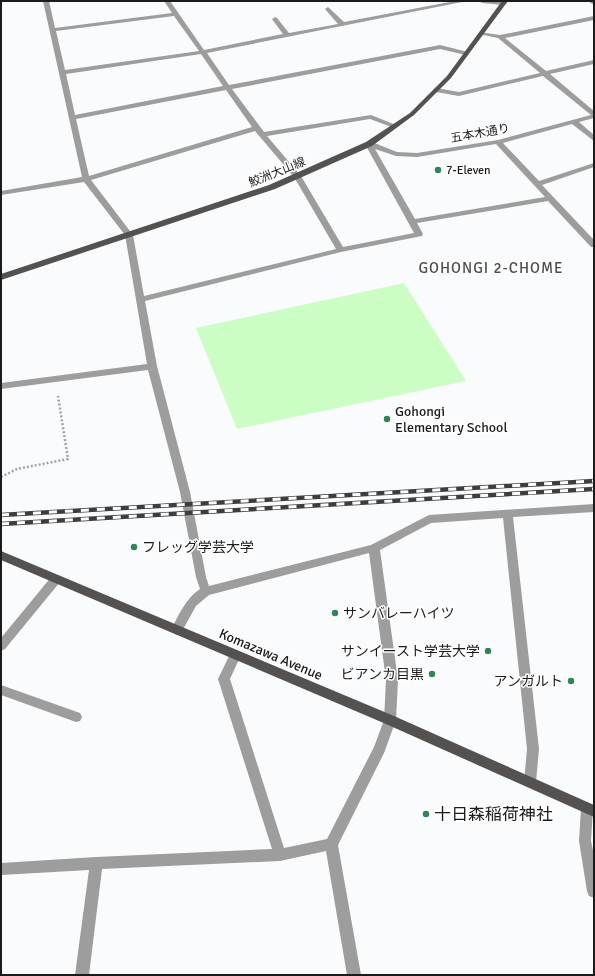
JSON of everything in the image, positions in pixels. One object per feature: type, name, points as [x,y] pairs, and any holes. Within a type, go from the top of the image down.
[{"type":"main road","name":"鮫洲大山線","points":[[1,277],[272,187],[369,144],[412,114],[449,77],[504,2]]},
{"type":"main road","name":"Komazawa Avenue","points":[[1,555],[390,720],[590,810]]},
{"type":"street","points":[[46,1],[86,179],[129,235],[152,366],[185,492],[201,577],[206,592]]},
{"type":"street","points":[[176,1],[168,2],[226,88],[261,135],[297,176],[341,250]]},
{"type":"street","points":[[63,72],[202,52],[444,3],[464,1]]},
{"type":"street","points":[[482,1],[504,2]]},
{"type":"street","points":[[328,9],[342,24]]},
{"type":"street","points":[[52,30],[175,14]]},
{"type":"street","points":[[481,33],[500,37],[594,18]]},
{"type":"street","points":[[275,19],[286,34]]},
{"type":"street","points":[[500,37],[594,115]]},
{"type":"street","points":[[73,117],[440,47],[466,53]]},
{"type":"street","points":[[436,90],[459,94],[594,62]]},
{"type":"street","name":"五本木通り","points":[[369,144],[396,154],[417,155],[498,142],[574,122],[594,115]]},
{"type":"street","points":[[261,135],[371,117],[394,126]]},
{"type":"street","points":[[574,122],[594,139]]},
{"type":"street","points":[[1,193],[86,179],[256,128]]},
{"type":"street","points":[[498,142],[594,245]]},
{"type":"street","points":[[141,299],[341,250],[419,234],[369,144]]},
{"type":"street","points":[[537,184],[594,166]]},
{"type":"street","points":[[412,222],[550,198]]},
{"type":"street","points":[[1,386],[152,366]]},
{"type":"street","points":[[177,630],[198,595],[374,548],[429,520],[594,508]]},
{"type":"street","points":[[508,514],[533,749],[530,782]]},
{"type":"street","points":[[354,975],[331,844],[380,749],[390,720],[392,680],[374,548]]},
{"type":"street","points":[[1,646],[56,579]]},
{"type":"street","points":[[235,655],[224,679],[280,855]]},
{"type":"street","points":[[1,690],[76,716]]},
{"type":"street","points":[[590,810],[585,841],[594,891]]},
{"type":"street","points":[[1,869],[96,863],[280,855],[331,844]]},
{"type":"street","points":[[82,975],[96,863]]},
{"type":"path","points":[[1,477],[17,469],[68,459],[56,379]]},
{"type":"green space","points":[[404,283],[466,381],[237,429],[196,328]]},
{"type":"railway","points":[[1,515],[594,481]]},
{"type":"railway","points":[[1,524],[594,489]]},
{"type":"place","name":"7-Eleven","points":[[438,170]]},
{"type":"place","name":"Gohongi Elementary School","points":[[387,419]]},
{"type":"place","name":"フレッグ学芸大学","points":[[134,547]]},
{"type":"place","name":"サンバレーハイツ","points":[[335,613]]},
{"type":"place","name":"サンイースト学芸大学","points":[[488,651]]},
{"type":"place","name":"ビアンカ目黒","points":[[432,674]]},
{"type":"place","name":"アンガルト","points":[[571,681]]},
{"type":"place","name":"十日森稲荷神社","points":[[426,814]]},
{"type":"district","name":"GOHONGI 2-CHOME","points":[[491,268]]}]
